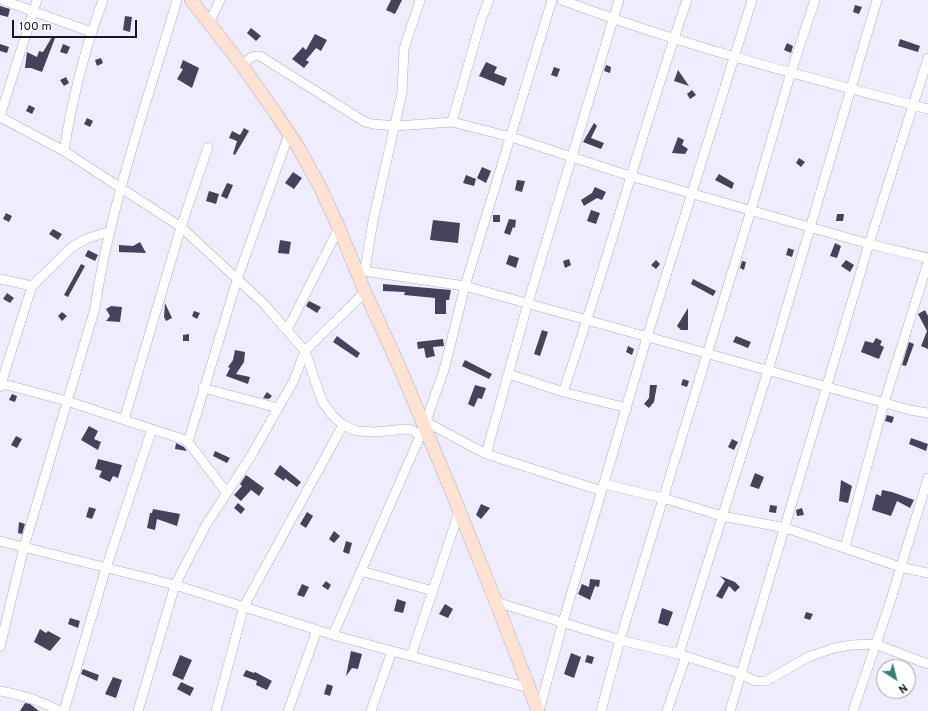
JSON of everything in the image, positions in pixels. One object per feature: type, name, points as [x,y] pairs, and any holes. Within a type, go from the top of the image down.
[{"type":"main road","points":[[191,0],[241,64],[289,134],[319,185],[361,270],[365,292],[459,512],[538,711]]},
{"type":"street","points":[[2,0],[91,32]]},
{"type":"street","points":[[37,0],[0,117],[64,151],[181,227],[263,303],[305,351],[322,401],[333,416],[343,425],[357,431],[375,432],[423,428],[486,454],[603,487],[663,498],[722,516],[786,528],[900,567],[928,573]]},
{"type":"street","points":[[64,151],[67,131],[91,32],[103,0]]},
{"type":"street","points":[[0,647],[24,547],[95,308],[101,267],[121,189],[177,0]]},
{"type":"street","points":[[209,23],[220,0]]},
{"type":"street","points":[[420,0],[404,49],[402,93],[396,126],[361,270],[465,286],[884,403],[910,410],[928,412]]},
{"type":"street","points":[[452,122],[481,20],[489,0]]},
{"type":"street","points":[[333,635],[423,428],[444,370],[465,286],[552,0]]},
{"type":"street","points":[[562,0],[613,19],[674,38],[851,89],[928,109]]},
{"type":"street","points":[[486,454],[528,303],[620,0]]},
{"type":"street","points":[[563,392],[588,320],[630,176],[687,0]]},
{"type":"street","points":[[538,711],[647,337],[752,0]]},
{"type":"street","points":[[601,711],[620,640],[706,354],[751,210],[791,72],[815,0]]},
{"type":"street","points":[[667,711],[722,516],[768,371],[877,0]]},
{"type":"street","points":[[241,64],[254,56],[260,56],[365,122],[396,126],[452,122],[511,137],[630,176],[869,244],[928,258]]},
{"type":"street","points":[[730,711],[786,528],[869,244],[928,58]]},
{"type":"street","points":[[188,442],[203,388],[237,280],[289,134]]},
{"type":"street","points":[[124,420],[181,227],[208,147]]},
{"type":"street","points":[[287,330],[339,228]]},
{"type":"street","points":[[110,231],[86,239],[72,247],[32,286],[1,385],[67,401],[188,442],[227,493]]},
{"type":"street","points":[[845,547],[884,403],[928,262]]},
{"type":"street","points":[[0,279],[32,286]]},
{"type":"street","points":[[138,711],[175,585],[206,525],[251,456],[294,380],[305,351],[365,292]]},
{"type":"street","points":[[509,374],[563,392],[627,408]]},
{"type":"street","points":[[203,388],[278,408]]},
{"type":"street","points":[[216,711],[244,606],[343,425]]},
{"type":"street","points":[[64,711],[106,568],[152,429]]},
{"type":"street","points":[[853,711],[876,644],[928,478]]},
{"type":"street","points":[[411,656],[459,512]]},
{"type":"street","points":[[0,541],[175,585],[333,635],[529,688]]},
{"type":"street","points":[[361,571],[433,591]]},
{"type":"street","points":[[496,602],[620,640],[682,655],[741,674],[755,681],[766,681],[808,658],[834,648],[876,644],[928,664]]},
{"type":"street","points":[[288,711],[317,630]]},
{"type":"street","points":[[371,711],[392,650]]},
{"type":"street","points":[[0,691],[24,695],[44,702],[59,711]]},
{"type":"building","points":[[391,0],[402,0],[395,14],[386,10]]},
{"type":"building","points":[[855,5],[862,7],[859,14],[853,12]]},
{"type":"building","points":[[0,6],[10,9],[8,17],[0,15]]},
{"type":"building","points":[[125,16],[132,17],[130,32],[123,30]]},
{"type":"building","points":[[251,28],[261,36],[256,41],[247,33]]},
{"type":"building","points":[[315,34],[327,40],[321,51],[316,48],[306,60],[309,62],[304,68],[292,59],[303,47],[306,50]]},
{"type":"building","points":[[52,37],[55,38],[42,72],[31,68],[25,68],[27,52],[37,57],[39,51],[43,52]]},
{"type":"building","points":[[900,39],[920,46],[918,52],[898,46]]},
{"type":"building","points":[[787,43],[793,46],[791,53],[784,50]]},
{"type":"building","points":[[0,44],[9,47],[7,53],[0,51]]},
{"type":"building","points":[[63,44],[70,47],[67,54],[60,52]]},
{"type":"building","points":[[101,58],[103,63],[97,66],[95,60]]},
{"type":"building","points":[[183,60],[199,68],[192,88],[177,79],[183,69],[180,68]]},
{"type":"building","points":[[486,62],[497,67],[494,73],[507,78],[504,86],[479,76]]},
{"type":"building","points":[[606,65],[611,67],[610,73],[604,71]]},
{"type":"building","points":[[554,67],[560,69],[557,77],[551,75]]},
{"type":"building","points":[[678,70],[689,86],[674,81]]},
{"type":"building","points":[[66,77],[69,83],[64,86],[60,80]]},
{"type":"building","points":[[692,90],[696,95],[690,99],[687,94]]},
{"type":"building","points":[[29,105],[35,108],[32,114],[26,111]]},
{"type":"building","points":[[87,118],[93,121],[90,127],[84,124]]},
{"type":"building","points":[[594,123],[597,126],[591,138],[604,143],[601,149],[583,142]]},
{"type":"building","points":[[244,128],[249,131],[235,155],[233,154],[237,141],[229,138],[232,131],[240,135]]},
{"type":"building","points":[[678,137],[684,140],[682,145],[688,149],[685,154],[672,153]]},
{"type":"building","points":[[799,158],[805,162],[801,167],[796,163]]},
{"type":"building","points":[[482,167],[491,171],[486,183],[477,178]]},
{"type":"building","points":[[293,172],[302,178],[294,189],[285,183]]},
{"type":"building","points":[[719,174],[734,183],[732,189],[715,180]]},
{"type":"building","points":[[466,175],[476,179],[474,186],[463,183]]},
{"type":"building","points":[[517,180],[525,181],[522,192],[515,190]]},
{"type":"building","points":[[227,183],[233,185],[227,199],[221,196]]},
{"type":"building","points":[[595,187],[606,192],[602,200],[597,198],[584,206],[581,200],[592,193]]},
{"type":"building","points":[[209,191],[219,194],[216,204],[206,201]]},
{"type":"building","points":[[591,210],[600,213],[596,224],[587,221]]},
{"type":"building","points":[[6,213],[12,216],[9,222],[3,219]]},
{"type":"building","points":[[837,214],[844,214],[843,221],[836,221]]},
{"type":"building","points":[[493,215],[500,215],[500,222],[493,222]]},
{"type":"building","points":[[509,219],[516,220],[515,228],[513,227],[510,235],[504,233]]},
{"type":"building","points":[[433,220],[460,223],[458,243],[430,240]]},
{"type":"building","points":[[53,229],[62,234],[58,240],[49,234]]},
{"type":"building","points":[[280,240],[291,242],[289,254],[278,253]]},
{"type":"building","points":[[140,242],[146,253],[119,252],[119,245],[133,246]]},
{"type":"building","points":[[835,243],[841,246],[837,258],[830,256]]},
{"type":"building","points":[[788,248],[794,250],[792,257],[786,255]]},
{"type":"building","points":[[88,250],[98,255],[95,261],[85,256]]},
{"type":"building","points":[[509,255],[519,258],[516,268],[506,264]]},
{"type":"building","points":[[569,259],[571,265],[565,268],[563,261]]},
{"type":"building","points":[[656,260],[660,264],[656,269],[651,265]]},
{"type":"building","points":[[846,260],[854,265],[850,272],[841,266]]},
{"type":"building","points":[[742,261],[746,262],[744,270],[740,268]]},
{"type":"building","points":[[81,264],[85,266],[68,297],[64,295]]},
{"type":"building","points":[[693,279],[716,291],[713,296],[691,284]]},
{"type":"building","points":[[383,284],[451,290],[449,300],[446,300],[446,314],[435,314],[435,298],[404,295],[405,292],[383,291]]},
{"type":"building","points":[[7,293],[14,298],[10,303],[3,299]]},
{"type":"building","points":[[309,301],[321,307],[317,313],[306,306]]},
{"type":"building","points":[[165,303],[172,318],[166,321],[164,317]]},
{"type":"building","points":[[111,306],[122,307],[120,322],[106,321],[110,316],[106,309]]},
{"type":"building","points":[[688,308],[688,330],[681,330],[677,326]]},
{"type":"building","points":[[925,310],[928,316],[928,349],[921,346],[927,331],[918,314]]},
{"type":"building","points":[[194,311],[200,313],[197,319],[192,316]]},
{"type":"building","points":[[62,312],[67,316],[62,321],[58,316]]},
{"type":"building","points":[[542,330],[548,332],[540,356],[534,354]]},
{"type":"building","points":[[189,334],[189,341],[183,341],[183,335]]},
{"type":"building","points":[[337,336],[360,353],[357,358],[333,342]]},
{"type":"building","points":[[736,336],[751,342],[748,348],[733,342]]},
{"type":"building","points":[[876,338],[882,341],[880,345],[884,347],[879,359],[861,352],[865,341],[873,343]]},
{"type":"building","points":[[443,339],[444,346],[433,347],[435,356],[426,358],[424,348],[418,349],[417,342]]},
{"type":"building","points":[[909,342],[914,344],[906,366],[902,365]]},
{"type":"building","points":[[628,346],[634,349],[632,355],[626,352]]},
{"type":"building","points":[[235,350],[245,352],[244,362],[236,374],[250,377],[248,384],[226,376],[230,368],[228,367],[233,360]]},
{"type":"building","points":[[465,360],[492,374],[489,379],[462,366]]},
{"type":"building","points":[[683,379],[689,381],[687,387],[681,385]]},
{"type":"building","points":[[475,385],[486,388],[482,399],[478,398],[474,407],[468,404]]},
{"type":"building","points":[[650,385],[657,385],[654,402],[649,408],[644,404],[649,398]]},
{"type":"building","points":[[267,392],[272,396],[269,399],[263,398]]},
{"type":"building","points":[[12,394],[17,396],[15,402],[9,400]]},
{"type":"building","points":[[887,415],[894,417],[892,423],[885,421]]},
{"type":"building","points":[[89,426],[98,431],[94,439],[101,442],[98,450],[81,440]]},
{"type":"building","points":[[16,436],[22,439],[17,448],[11,445]]},
{"type":"building","points":[[911,438],[928,444],[926,451],[909,444]]},
{"type":"building","points":[[732,439],[738,442],[734,450],[728,447]]},
{"type":"building","points":[[176,443],[184,447],[187,451],[175,449]]},
{"type":"building","points":[[215,451],[230,458],[227,463],[213,456]]},
{"type":"building","points":[[98,459],[122,465],[118,478],[113,476],[110,482],[99,477],[102,471],[95,469]]},
{"type":"building","points":[[280,465],[301,482],[297,487],[285,478],[284,481],[274,474]]},
{"type":"building","points":[[755,473],[764,477],[759,489],[750,486]]},
{"type":"building","points":[[246,475],[264,488],[259,496],[251,490],[241,501],[234,495],[242,486],[240,484]]},
{"type":"building","points":[[841,480],[852,486],[848,503],[839,501]]},
{"type":"building","points":[[882,490],[914,500],[910,508],[897,501],[891,516],[872,510],[876,494],[881,496]]},
{"type":"building","points":[[238,503],[245,509],[241,514],[234,508]]},
{"type":"building","points":[[481,504],[490,508],[481,519],[476,515]]},
{"type":"building","points":[[770,505],[777,506],[776,513],[769,512]]},
{"type":"building","points":[[89,507],[96,509],[92,519],[86,517]]},
{"type":"building","points":[[802,508],[804,515],[797,516],[796,510]]},
{"type":"building","points":[[153,509],[180,514],[177,526],[157,519],[155,530],[147,528],[150,513],[152,513]]},
{"type":"building","points":[[307,512],[313,516],[306,528],[300,524]]},
{"type":"building","points":[[19,522],[25,524],[22,534],[18,533]]},
{"type":"building","points":[[334,531],[340,536],[334,543],[329,539]]},
{"type":"building","points":[[346,541],[352,543],[349,554],[343,552]]},
{"type":"building","points":[[720,576],[735,582],[740,587],[735,592],[729,586],[722,599],[716,596],[725,581]]},
{"type":"building","points":[[590,579],[600,580],[599,587],[595,586],[590,600],[578,594],[582,584],[589,587]]},
{"type":"building","points":[[326,581],[331,585],[328,590],[322,586]]},
{"type":"building","points":[[302,584],[309,587],[304,597],[297,595]]},
{"type":"building","points":[[397,599],[406,602],[403,613],[394,611]]},
{"type":"building","points":[[445,604],[453,609],[448,618],[439,614]]},
{"type":"building","points":[[662,608],[673,612],[668,626],[658,623]]},
{"type":"building","points":[[806,612],[813,614],[810,620],[804,618]]},
{"type":"building","points":[[70,618],[80,621],[78,628],[68,624]]},
{"type":"building","points":[[40,629],[46,633],[48,631],[61,638],[50,651],[34,642]]},
{"type":"building","points":[[351,651],[362,654],[358,669],[352,668],[346,676]]},
{"type":"building","points":[[571,653],[581,657],[574,678],[564,674]]},
{"type":"building","points":[[180,655],[192,660],[183,680],[172,675]]},
{"type":"building","points":[[587,655],[594,657],[592,664],[585,662]]},
{"type":"building","points":[[83,669],[99,675],[97,681],[81,674]]},
{"type":"building","points":[[246,670],[255,672],[272,681],[267,690],[256,685],[257,681],[243,676]]},
{"type":"building","points":[[113,677],[122,680],[116,698],[105,694]]},
{"type":"building","points":[[181,682],[194,688],[190,696],[177,689]]},
{"type":"building","points":[[327,684],[333,686],[330,696],[324,694]]},
{"type":"building","points":[[25,703],[30,704],[39,711],[20,711]]}]
